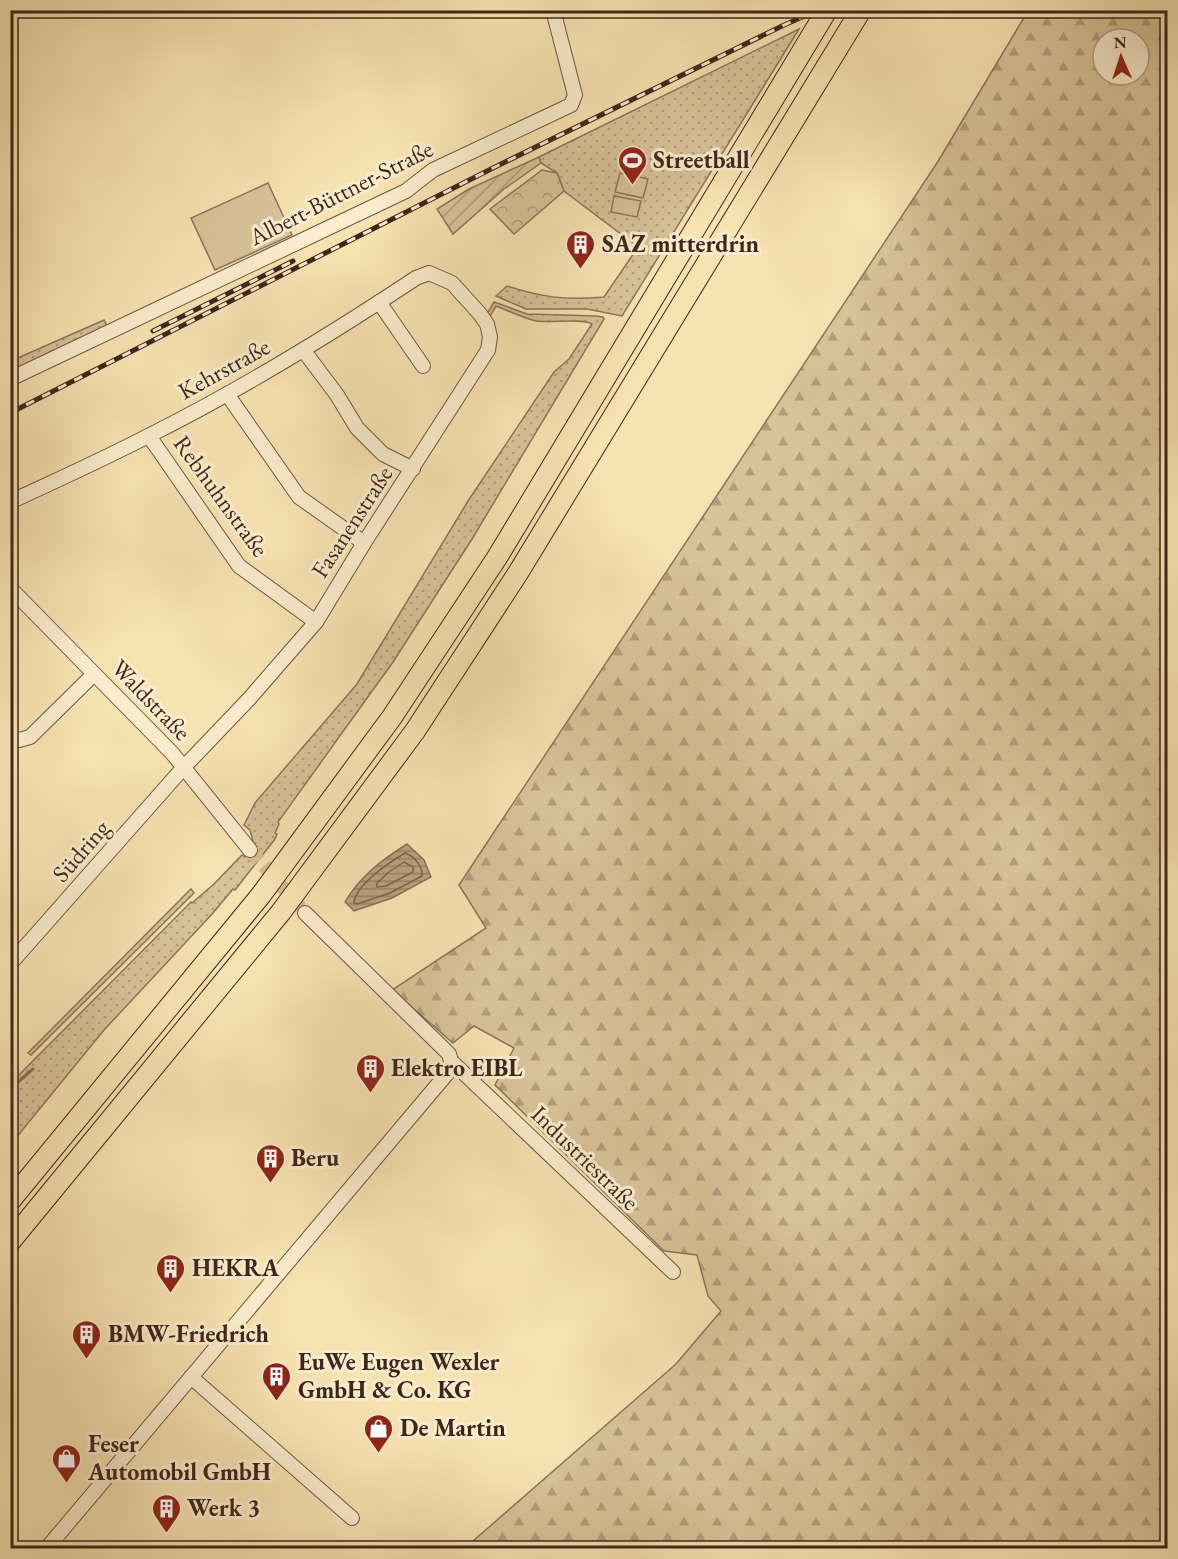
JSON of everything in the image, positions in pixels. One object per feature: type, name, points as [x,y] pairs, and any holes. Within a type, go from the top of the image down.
[{"type":"highway","points":[[10,1201],[261,895],[392,717],[498,556],[827,10]]},
{"type":"highway","points":[[10,1242],[281,912],[415,731],[518,573],[861,10]]},
{"type":"street","name":"Albert-Büttner-Straße","points":[[10,379],[406,191],[433,170],[571,105],[575,96],[553,10]]},
{"type":"street","name":"Kehrstraße","points":[[10,502],[149,436],[227,394],[304,351],[416,278],[429,273],[452,283]]},
{"type":"street","name":"Fasanenstraße","points":[[184,767],[252,695],[316,622],[488,350],[490,337],[488,324],[452,283]]},
{"type":"street","points":[[379,302],[423,366]]},
{"type":"street","points":[[304,351],[337,395],[357,428],[383,454],[413,469]]},
{"type":"street","points":[[227,394],[299,497],[364,543]]},
{"type":"street","name":"Rebhuhnstraße","points":[[149,436],[239,566],[316,622]]},
{"type":"street","name":"Waldstraße","points":[[10,588],[184,767],[250,850]]},
{"type":"street","points":[[10,737],[19,740],[30,737],[94,674]]},
{"type":"street","name":"Südring","points":[[10,964],[184,767]]},
{"type":"street","points":[[47,1548],[450,1070],[449,1054],[393,1002],[305,913]]},
{"type":"street","name":"Industriestraße","points":[[451,1061],[673,1272]]},
{"type":"street","points":[[191,1377],[352,1518]]},
{"type":"green space","points":[[1028,11],[1167,11],[1167,1548],[465,1548],[676,1364],[721,1311],[708,1296],[697,1255],[664,1251],[495,1085],[514,1048],[474,1026],[453,1043],[392,990],[486,928],[459,885],[937,163]]},
{"type":"green space","points":[[799,29],[622,316],[587,309],[526,309],[496,296],[507,286],[555,297],[604,297],[638,247],[564,191],[557,173],[541,163],[539,157]]},
{"type":"green space","points":[[539,157],[541,163],[504,189],[453,234],[437,209],[469,189]]},
{"type":"green space","points":[[542,170],[557,173],[564,191],[514,234],[490,209]]},
{"type":"green space","name":"Streetball","points":[[620,173],[648,179],[643,198],[615,192]]},
{"type":"green space","points":[[268,183],[292,235],[215,270],[191,218]]},
{"type":"green space","points":[[614,196],[641,201],[637,217],[611,212]]},
{"type":"green space","points":[[494,302],[527,314],[596,316],[604,319],[472,539],[393,662],[278,822],[275,839],[235,890],[233,889],[104,1030],[11,1144],[11,1083],[191,902],[214,884],[242,855],[245,857],[254,845],[250,830],[244,825],[255,803],[357,684],[468,501],[554,372],[569,359],[592,324],[581,321],[536,321],[496,306],[490,316],[487,314]]},
{"type":"green space","points":[[104,320],[107,326],[11,371],[11,361]]},
{"type":"green space","points":[[191,889],[194,893],[31,1055],[28,1053]]},
{"type":"water","points":[[407,844],[424,860],[431,877],[392,898],[354,911],[345,902],[358,884],[380,863]]},
{"type":"waterway","points":[[10,1089],[33,1069]]},
{"type":"tunnel","points":[[250,850],[305,913]]},
{"type":"railway","points":[[10,413],[493,168],[818,10]]},
{"type":"railway","points":[[153,331],[293,261]]},
{"type":"place","name":"Streetball","points":[[632,186]]},
{"type":"place","name":"SAZ mitterdrin","points":[[581,270]]},
{"type":"place","name":"Elektro EIBL","points":[[370,1094]]},
{"type":"place","name":"Beru","points":[[270,1184]]},
{"type":"place","name":"HEKRA","points":[[171,1294]]},
{"type":"place","name":"BMW-Friedrich","points":[[87,1360]]},
{"type":"place","name":"EuWe Eugen Wexler GmbH & Co. KG","points":[[277,1402]]},
{"type":"place","name":"De Martin","points":[[379,1454]]},
{"type":"place","name":"Feser Automobil GmbH","points":[[67,1484]]},
{"type":"place","name":"Werk 3","points":[[166,1534]]}]
